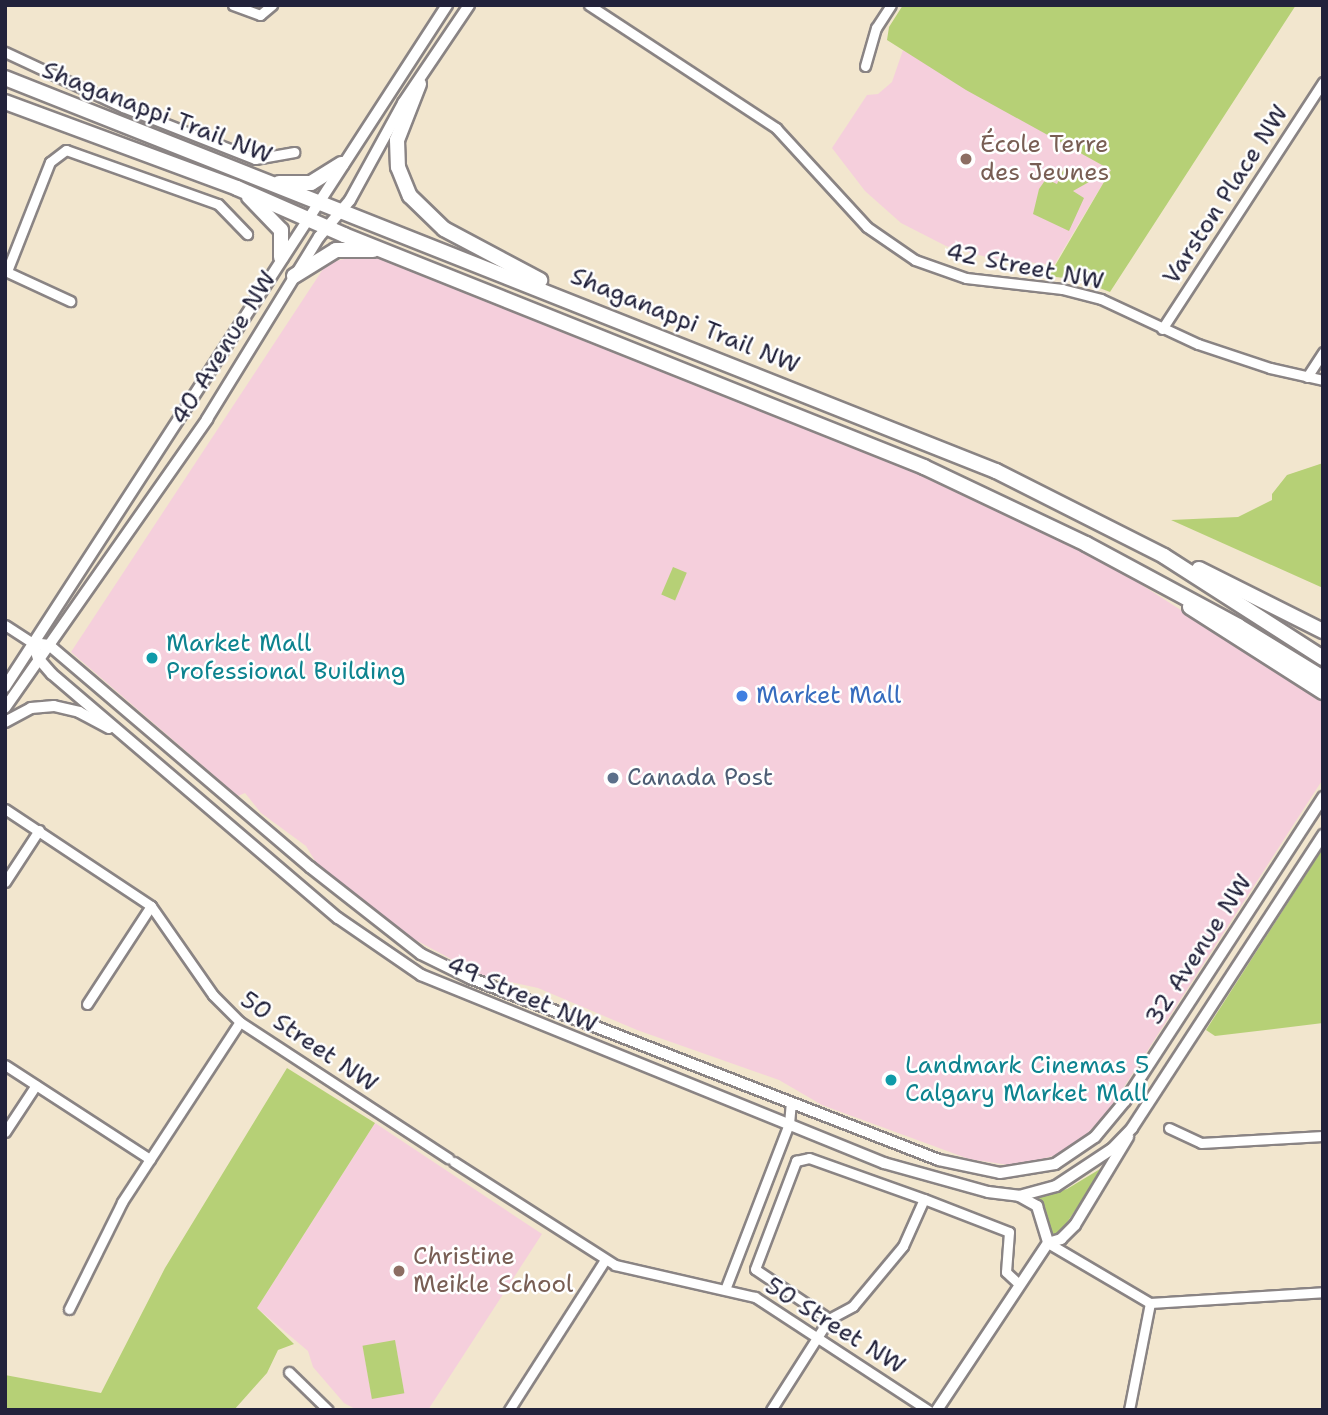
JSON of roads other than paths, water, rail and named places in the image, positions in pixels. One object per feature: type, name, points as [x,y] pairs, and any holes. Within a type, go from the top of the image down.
[{"type":"main road","name":"Shaganappi Trail NW","points":[[5,78],[996,471],[1164,556],[1323,658]]},
{"type":"main road","points":[[419,84],[401,123],[397,153],[400,176],[417,205],[444,229],[593,309]]},
{"type":"main road","name":"Shaganappi Trail NW","points":[[5,103],[237,188],[381,250],[924,467],[1066,534],[1183,597],[1323,678]]},
{"type":"main road","points":[[272,183],[311,183],[342,164]]},
{"type":"main road","points":[[237,188],[276,223],[283,236],[281,257]]},
{"type":"main road","points":[[294,276],[336,250],[381,250]]},
{"type":"main road","points":[[1164,556],[1177,557],[1323,631]]},
{"type":"main road","points":[[1183,597],[1194,612],[1323,692]]},
{"type":"street","points":[[233,5],[260,15],[272,5]]},
{"type":"street","name":"40 Avenue NW","points":[[5,687],[281,257],[447,5]]},
{"type":"street","name":"40 Avenue NW","points":[[5,708],[207,419],[294,276],[340,211],[469,5]]},
{"type":"street","name":"42 Street NW","points":[[589,5],[776,128],[860,221],[899,252],[966,278],[1062,289],[1101,299],[1162,329],[1228,355],[1323,380]]},
{"type":"street","points":[[865,66],[876,28],[891,5]]},
{"type":"street","points":[[5,52],[123,107],[255,159],[294,152]]},
{"type":"street","name":"Varston Place NW","points":[[1162,329],[1323,82]]},
{"type":"street","points":[[70,301],[6,271],[50,162],[59,153],[78,152],[218,204],[247,234]]},
{"type":"street","points":[[1307,377],[1323,352]]},
{"type":"street","points":[[5,625],[33,643],[49,645]]},
{"type":"street","name":"49 Street NW","points":[[33,643],[38,658],[338,918],[421,975],[789,1124],[951,1184],[1019,1195],[1056,1186],[1090,1168]]},
{"type":"street","name":"49 Street NW","points":[[49,645],[351,901],[421,954],[470,978],[969,1169],[1029,1172],[1077,1152]]},
{"type":"street","points":[[5,722],[31,708],[54,706],[79,712],[129,739]]},
{"type":"street","name":"32 Avenue NW","points":[[1077,1152],[1125,1101],[1323,797]]},
{"type":"street","name":"50 Street NW","points":[[5,808],[151,906],[213,996],[240,1022],[451,1160],[605,1260],[642,1274],[726,1287],[755,1297],[928,1410]]},
{"type":"street","points":[[5,882],[39,830]]},
{"type":"street","name":"32 Avenue NW","points":[[937,1410],[1048,1242],[1061,1240],[1075,1225],[1132,1128],[1323,835]]},
{"type":"street","points":[[88,1004],[151,906]]},
{"type":"street","points":[[69,1309],[111,1221],[240,1022]]},
{"type":"street","points":[[5,1065],[150,1159]]},
{"type":"street","points":[[5,1132],[36,1085]]},
{"type":"street","points":[[726,1287],[789,1124],[791,1102]]},
{"type":"street","points":[[789,1124],[803,1107]]},
{"type":"street","name":"32 Avenue NW","points":[[1090,1168],[1132,1128]]},
{"type":"street","points":[[1169,1128],[1201,1143],[1323,1136]]},
{"type":"street","points":[[829,1319],[755,1269],[796,1161],[809,1158],[1009,1232],[1006,1272],[1019,1284]]},
{"type":"street","points":[[1019,1195],[1037,1206],[1048,1242],[1150,1303],[1323,1292]]},
{"type":"street","points":[[771,1410],[829,1319],[853,1306],[898,1253],[924,1199]]},
{"type":"street","points":[[509,1410],[605,1260]]},
{"type":"street","points":[[1129,1410],[1150,1303]]},
{"type":"street","points":[[289,1372],[328,1410]]},
{"type":"place","name":"École Terre des Jeunes","points":[[966,159]]},
{"type":"place","name":"Market Mall Professional Building","points":[[152,658]]},
{"type":"place","name":"Market Mall","points":[[742,696]]},
{"type":"place","name":"Canada Post","points":[[613,778]]},
{"type":"place","name":"Landmark Cinemas 5 Calgary Market Mall","points":[[891,1080]]},
{"type":"place","name":"Christine Meikle School","points":[[399,1271]]}]
